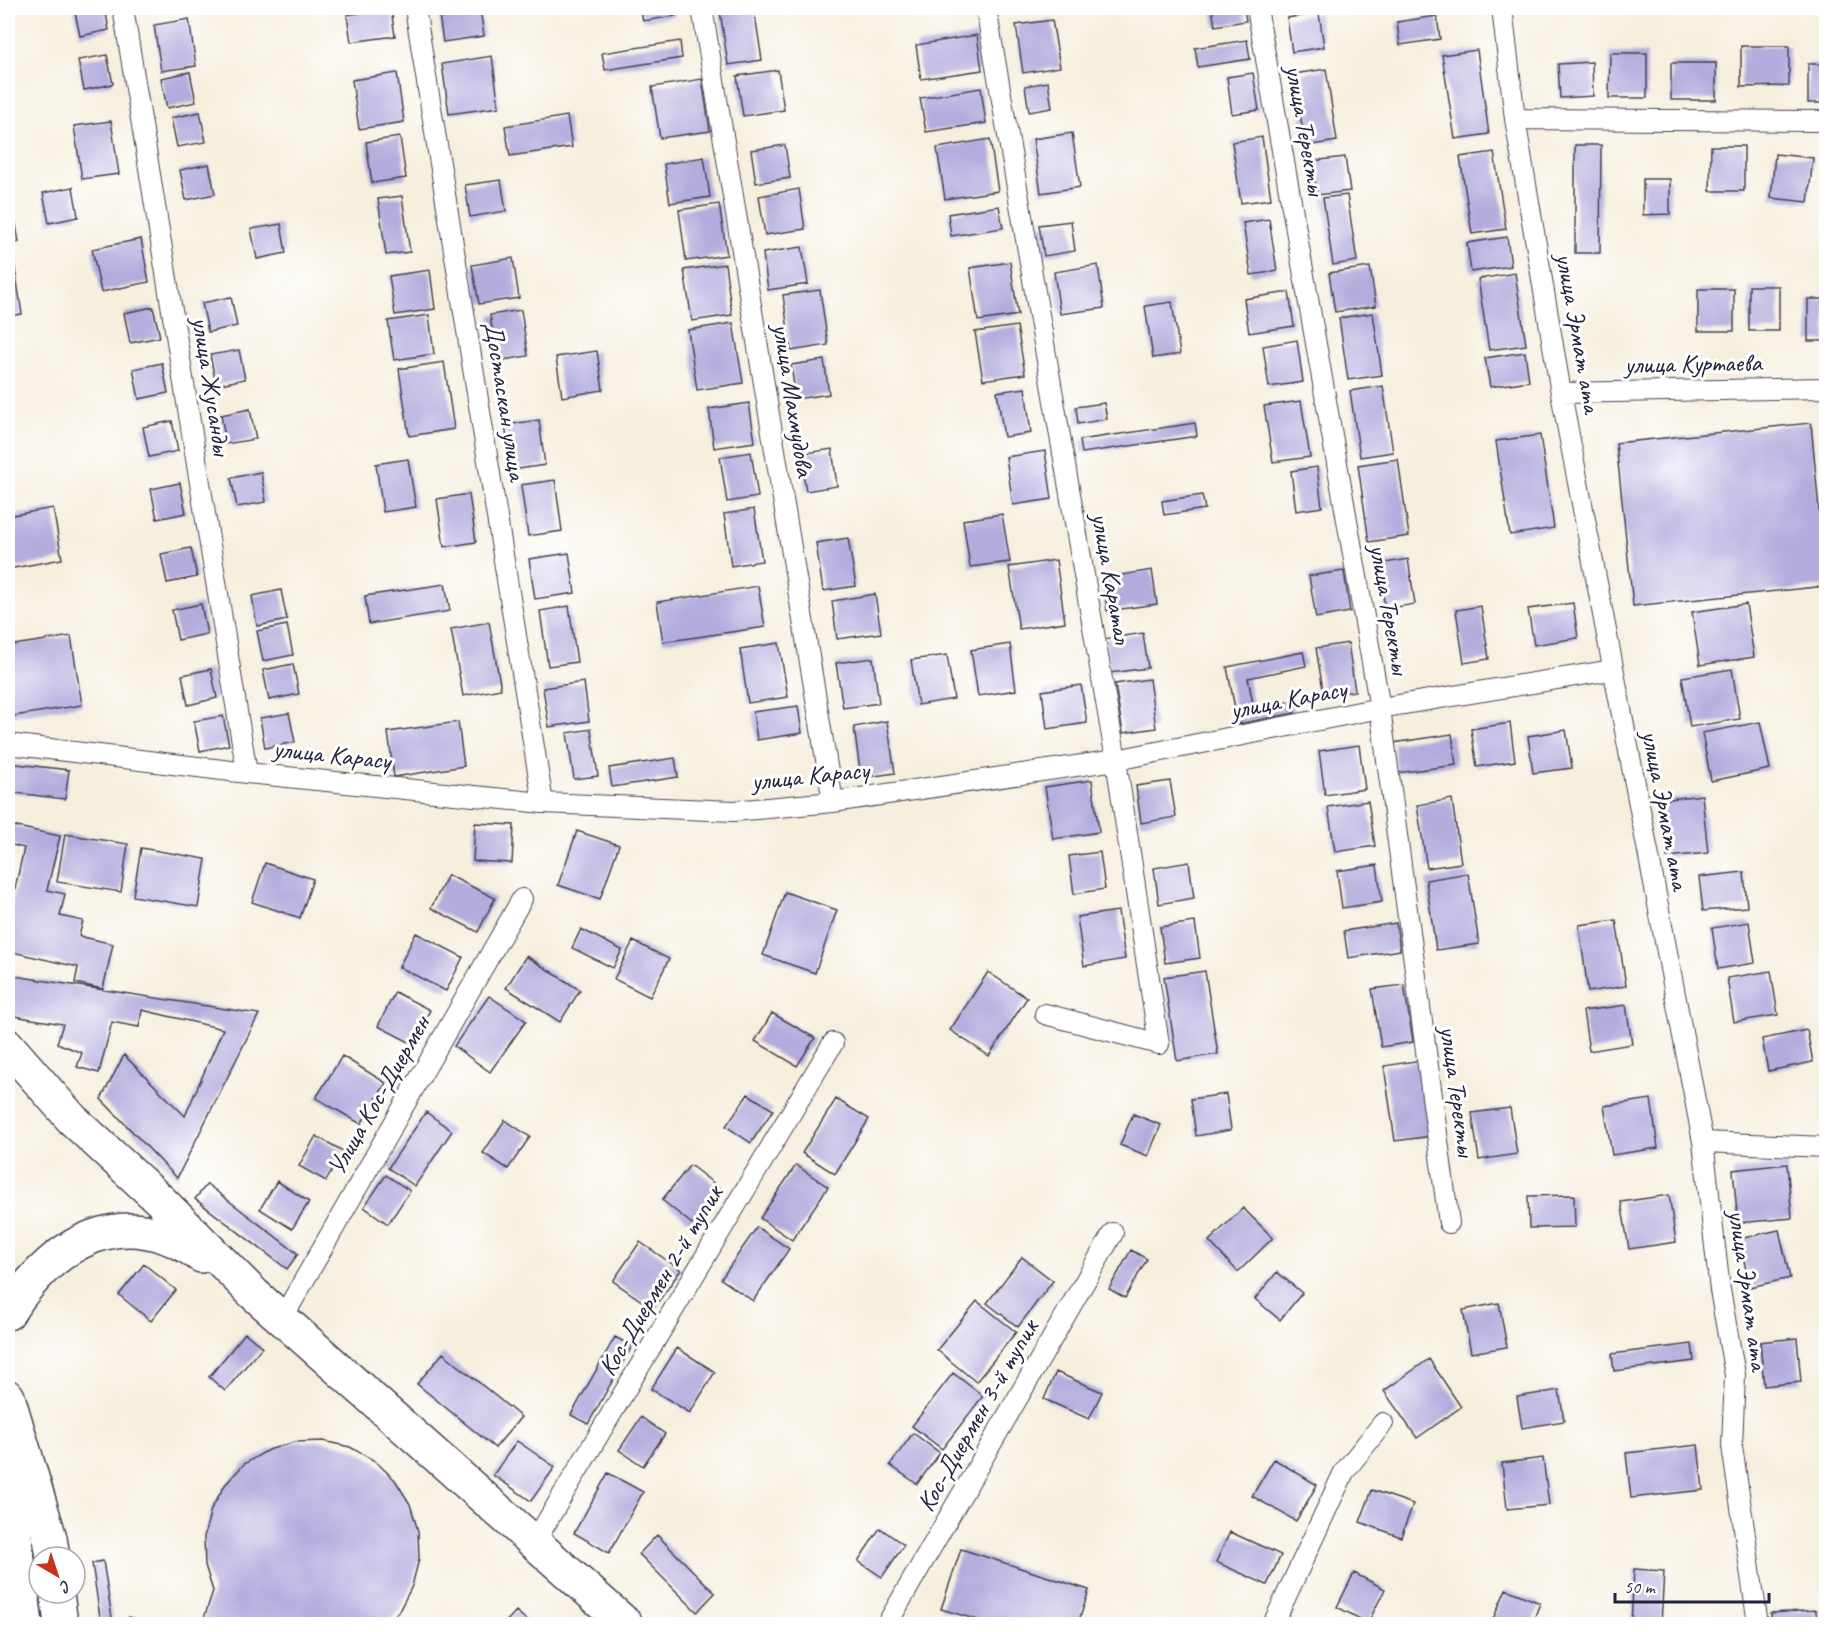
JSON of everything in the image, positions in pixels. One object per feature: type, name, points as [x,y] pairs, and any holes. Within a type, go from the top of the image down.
[{"type":"highway","points":[[8,1046],[72,1119],[162,1202],[254,1294],[626,1624]]},
{"type":"highway","points":[[8,1313],[42,1269],[64,1251],[101,1233],[142,1229],[180,1241],[254,1294]]},
{"type":"highway","points":[[8,1397],[51,1545]]},
{"type":"highway","points":[[8,1480],[26,1624]]},
{"type":"highway","points":[[59,1605],[61,1624]]},
{"type":"street","name":"улица Жусанды","points":[[123,8],[247,773]]},
{"type":"street","name":"Достаскан улица","points":[[415,8],[543,803]]},
{"type":"street","name":"улица Махмудова","points":[[702,8],[833,802]]},
{"type":"street","name":"улица Каратал","points":[[986,8],[1116,760],[1159,1044],[1045,1014]]},
{"type":"street","name":"улица Теректы","points":[[1257,8],[1380,708],[1449,1223]]},
{"type":"street","name":"улица Эрмат ата","points":[[1502,8],[1515,119],[1561,393],[1612,670],[1704,1142],[1720,1290],[1736,1375],[1731,1446],[1758,1624]]},
{"type":"street","points":[[1515,119],[1827,122]]},
{"type":"street","name":"улица Куртаева","points":[[1561,393],[1827,388]]},
{"type":"street","name":"улица Карасу","points":[[8,744],[247,773],[543,803],[734,811],[833,802],[1116,760],[1380,708],[1612,670]]},
{"type":"street","name":"Улица Кос-Диермен","points":[[282,1319],[522,898]]},
{"type":"street","name":"Кос-Диермен 2-й тупик","points":[[534,1543],[833,1044]]},
{"type":"street","points":[[1704,1142],[1827,1147]]},
{"type":"street","name":"Кос-Диермен 3-й тупик","points":[[887,1624],[1113,1233]]},
{"type":"street","points":[[1274,1624],[1344,1472],[1383,1423]]},
{"type":"building","points":[[74,8],[105,8],[109,30],[80,36]]},
{"type":"building","points":[[391,8],[395,36],[351,42],[347,15]]},
{"type":"building","points":[[438,8],[480,8],[484,36],[443,42]]},
{"type":"building","points":[[640,8],[674,8],[675,16],[643,21]]},
{"type":"building","points":[[754,8],[762,60],[728,65],[720,11]]},
{"type":"building","points":[[909,8],[938,8],[938,9],[910,13]]},
{"type":"building","points":[[1212,8],[1244,8],[1246,21],[1215,26]]},
{"type":"building","points":[[1319,13],[1324,47],[1292,52],[1287,18]]},
{"type":"building","points":[[1437,16],[1440,39],[1400,45],[1397,22]]},
{"type":"building","points":[[189,19],[196,66],[161,71],[154,25]]},
{"type":"building","points":[[1052,20],[1060,67],[1023,73],[1016,25]]},
{"type":"building","points":[[977,35],[982,70],[921,79],[916,45]]},
{"type":"building","points":[[1247,40],[1250,59],[1198,67],[1195,48]]},
{"type":"building","points":[[680,41],[682,58],[605,70],[602,53]]},
{"type":"building","points":[[1741,46],[1789,46],[1789,86],[1741,87]]},
{"type":"building","points":[[1477,50],[1489,134],[1455,139],[1442,55]]},
{"type":"building","points":[[1610,53],[1647,53],[1647,98],[1609,98]]},
{"type":"building","points":[[107,55],[113,84],[84,90],[78,60]]},
{"type":"building","points":[[492,56],[499,107],[449,114],[442,64]]},
{"type":"building","points":[[1592,62],[1593,96],[1560,98],[1558,64]]},
{"type":"building","points":[[1671,63],[1716,63],[1716,100],[1671,100]]},
{"type":"building","points":[[1808,64],[1826,64],[1826,103],[1808,103]]},
{"type":"building","points":[[1326,69],[1337,141],[1305,146],[1294,74]]},
{"type":"building","points":[[778,70],[784,110],[743,116],[737,76]]},
{"type":"building","points":[[190,72],[196,102],[167,108],[161,78]]},
{"type":"building","points":[[397,73],[404,122],[359,129],[352,80]]},
{"type":"building","points":[[1253,73],[1259,110],[1232,114],[1227,77]]},
{"type":"building","points":[[702,79],[710,131],[660,138],[652,87]]},
{"type":"building","points":[[1048,82],[1052,108],[1029,112],[1025,86]]},
{"type":"building","points":[[981,88],[986,123],[926,132],[920,98]]},
{"type":"building","points":[[200,112],[206,142],[177,147],[171,118]]},
{"type":"building","points":[[567,116],[572,147],[510,156],[505,126]]},
{"type":"building","points":[[111,121],[119,174],[82,179],[74,126]]},
{"type":"building","points":[[1072,133],[1080,187],[1041,193],[1033,139]]},
{"type":"building","points":[[400,137],[406,178],[372,183],[366,142]]},
{"type":"building","points":[[1262,137],[1271,199],[1241,203],[1232,142]]},
{"type":"building","points":[[990,139],[998,191],[945,199],[937,148]]},
{"type":"building","points":[[785,145],[790,178],[756,183],[751,150]]},
{"type":"building","points":[[1575,145],[1601,145],[1600,253],[1575,253]]},
{"type":"building","points":[[1711,146],[1744,146],[1744,191],[1710,191]]},
{"type":"building","points":[[1494,152],[1506,229],[1472,234],[1460,157]]},
{"type":"building","points":[[1775,154],[1813,158],[1808,202],[1771,198]]},
{"type":"building","points":[[704,157],[710,197],[670,203],[664,164]]},
{"type":"building","points":[[1345,157],[1350,191],[1317,195],[1312,161]]},
{"type":"building","points":[[209,164],[215,194],[186,200],[180,170]]},
{"type":"building","points":[[8,179],[19,242],[8,243]]},
{"type":"building","points":[[1643,179],[1670,179],[1670,214],[1643,215]]},
{"type":"building","points":[[501,180],[506,211],[470,217],[465,185]]},
{"type":"building","points":[[73,187],[78,217],[49,223],[43,193]]},
{"type":"building","points":[[799,189],[805,229],[765,235],[759,196]]},
{"type":"building","points":[[1347,195],[1357,261],[1333,265],[1323,198]]},
{"type":"building","points":[[402,196],[410,252],[386,255],[378,199]]},
{"type":"building","points":[[719,204],[727,255],[686,261],[679,210]]},
{"type":"building","points":[[999,206],[1003,228],[951,236],[948,214]]},
{"type":"building","points":[[1269,219],[1277,271],[1251,275],[1243,223]]},
{"type":"building","points":[[1071,221],[1075,251],[1044,256],[1039,225]]},
{"type":"building","points":[[281,224],[286,253],[257,259],[251,229]]},
{"type":"building","points":[[1507,237],[1511,266],[1471,272],[1467,243]]},
{"type":"building","points":[[141,239],[149,282],[101,292],[92,249]]},
{"type":"building","points":[[802,247],[808,284],[768,290],[763,253]]},
{"type":"building","points":[[12,249],[22,314],[8,316],[8,250]]},
{"type":"building","points":[[513,258],[519,298],[479,304],[472,265]]},
{"type":"building","points":[[1010,262],[1018,315],[978,321],[970,268]]},
{"type":"building","points":[[725,264],[732,315],[692,321],[684,270]]},
{"type":"building","points":[[1098,265],[1104,308],[1060,314],[1054,272]]},
{"type":"building","points":[[1370,267],[1376,306],[1335,312],[1329,273]]},
{"type":"building","points":[[430,270],[435,309],[395,315],[389,276]]},
{"type":"building","points":[[1515,273],[1526,345],[1489,350],[1478,279]]},
{"type":"building","points":[[1749,286],[1779,286],[1779,331],[1749,331]]},
{"type":"building","points":[[1698,289],[1734,289],[1734,331],[1698,331]]},
{"type":"building","points":[[820,290],[828,345],[791,351],[783,295]]},
{"type":"building","points":[[1289,292],[1294,326],[1249,333],[1244,299]]},
{"type":"building","points":[[231,297],[237,326],[208,332],[202,303]]},
{"type":"building","points":[[1808,299],[1826,299],[1826,341],[1808,341]]},
{"type":"building","points":[[1172,302],[1180,354],[1153,358],[1145,306]]},
{"type":"building","points":[[153,307],[160,337],[130,343],[124,313]]},
{"type":"building","points":[[521,310],[528,356],[497,361],[490,315]]},
{"type":"building","points":[[1373,313],[1382,375],[1348,380],[1339,318]]},
{"type":"building","points":[[429,315],[434,354],[394,360],[388,321]]},
{"type":"building","points":[[733,323],[743,383],[697,390],[688,330]]},
{"type":"building","points":[[1017,326],[1025,374],[983,380],[975,332]]},
{"type":"building","points":[[1297,340],[1303,382],[1269,387],[1263,346]]},
{"type":"building","points":[[239,350],[245,379],[216,385],[210,355]]},
{"type":"building","points":[[597,351],[603,390],[562,397],[556,357]]},
{"type":"building","points":[[1525,352],[1529,381],[1490,387],[1485,358]]},
{"type":"building","points":[[824,360],[829,394],[796,399],[791,365]]},
{"type":"building","points":[[444,362],[454,429],[409,436],[399,369]]},
{"type":"building","points":[[162,363],[168,393],[139,399],[133,369]]},
{"type":"building","points":[[1383,386],[1393,452],[1360,457],[1350,391]]},
{"type":"building","points":[[1025,388],[1031,433],[1004,437],[997,392]]},
{"type":"building","points":[[1301,401],[1310,457],[1273,462],[1264,406]]},
{"type":"building","points":[[749,403],[755,442],[714,448],[709,409]]},
{"type":"building","points":[[1104,403],[1107,419],[1078,424],[1076,407]]},
{"type":"building","points":[[250,409],[256,439],[226,444],[221,415]]},
{"type":"building","points":[[539,420],[545,465],[512,470],[505,425]]},
{"type":"building","points":[[172,421],[178,451],[149,457],[143,427]]},
{"type":"building","points":[[1195,423],[1197,436],[1082,453],[1080,440]]},
{"type":"building","points":[[1811,423],[1826,586],[1633,606],[1616,443]]},
{"type":"building","points":[[1540,435],[1554,528],[1510,535],[1496,441]]},
{"type":"building","points":[[832,449],[837,486],[806,491],[800,454]]},
{"type":"building","points":[[1045,451],[1052,499],[1013,505],[1006,457]]},
{"type":"building","points":[[751,452],[758,497],[727,502],[720,457]]},
{"type":"building","points":[[408,459],[416,507],[383,512],[376,464]]},
{"type":"building","points":[[1398,459],[1409,536],[1369,542],[1358,465]]},
{"type":"building","points":[[1317,467],[1322,507],[1296,511],[1291,471]]},
{"type":"building","points":[[261,472],[266,502],[237,507],[231,478]]},
{"type":"building","points":[[555,480],[562,531],[528,536],[521,485]]},
{"type":"building","points":[[180,483],[186,513],[157,519],[151,489]]},
{"type":"building","points":[[469,494],[476,542],[444,547],[437,499]]},
{"type":"building","points":[[1202,495],[1205,509],[1164,515],[1162,501]]},
{"type":"building","points":[[53,508],[62,559],[8,569],[8,516]]},
{"type":"building","points":[[754,509],[762,561],[731,566],[724,514]]},
{"type":"building","points":[[1002,514],[1010,562],[970,567],[963,520]]},
{"type":"building","points":[[848,538],[856,586],[823,591],[816,543]]},
{"type":"building","points":[[191,548],[197,577],[167,583],[161,554]]},
{"type":"building","points":[[569,553],[575,593],[535,599],[529,559]]},
{"type":"building","points":[[1408,559],[1415,604],[1385,609],[1379,564]]},
{"type":"building","points":[[1056,560],[1065,622],[1019,629],[1009,567]]},
{"type":"building","points":[[1152,570],[1157,604],[1107,611],[1103,578]]},
{"type":"building","points":[[1344,571],[1350,612],[1316,618],[1309,576]]},
{"type":"building","points":[[445,584],[450,611],[369,624],[365,596]]},
{"type":"building","points":[[758,586],[765,627],[663,642],[657,602]]},
{"type":"building","points":[[281,590],[287,620],[257,626],[252,596]]},
{"type":"building","points":[[875,594],[881,633],[837,639],[832,601]]},
{"type":"building","points":[[1573,603],[1578,638],[1534,645],[1528,609]]},
{"type":"building","points":[[201,604],[207,634],[178,640],[172,610]]},
{"type":"building","points":[[1746,604],[1754,657],[1700,665],[1692,612]]},
{"type":"building","points":[[569,606],[577,662],[548,666],[540,611]]},
{"type":"building","points":[[1481,606],[1489,659],[1464,663],[1456,610]]},
{"type":"building","points":[[489,622],[501,689],[463,696],[451,629]]},
{"type":"building","points":[[287,625],[293,655],[263,661],[257,631]]},
{"type":"building","points":[[1143,633],[1148,668],[1110,673],[1105,639]]},
{"type":"building","points":[[71,636],[82,705],[8,717],[8,646]]},
{"type":"building","points":[[779,643],[788,697],[748,703],[740,649]]},
{"type":"building","points":[[1348,643],[1355,691],[1324,696],[1316,648]]},
{"type":"building","points":[[1010,644],[1016,690],[978,696],[971,650]]},
{"type":"building","points":[[1303,652],[1306,666],[1248,678],[1254,709],[1292,701],[1295,713],[1238,724],[1227,667]]},
{"type":"building","points":[[947,655],[954,699],[918,705],[911,660]]},
{"type":"building","points":[[873,658],[879,703],[843,708],[836,663]]},
{"type":"building","points":[[293,664],[299,694],[269,700],[263,670]]},
{"type":"building","points":[[211,669],[217,698],[188,705],[182,675]]},
{"type":"building","points":[[1732,669],[1740,719],[1690,727],[1682,677]]},
{"type":"building","points":[[1149,679],[1156,728],[1123,733],[1115,684]]},
{"type":"building","points":[[584,682],[589,721],[549,727],[543,688]]},
{"type":"building","points":[[1081,685],[1087,723],[1047,729],[1042,691]]},
{"type":"building","points":[[798,706],[802,733],[757,740],[753,712]]},
{"type":"building","points":[[289,713],[295,742],[265,748],[260,718]]},
{"type":"building","points":[[223,716],[229,745],[200,751],[194,721]]},
{"type":"building","points":[[887,721],[895,773],[861,778],[854,727]]},
{"type":"building","points":[[458,722],[464,766],[394,777],[388,732]]},
{"type":"building","points":[[1760,722],[1770,769],[1711,781],[1702,733]]},
{"type":"building","points":[[1510,723],[1515,761],[1477,767],[1471,729]]},
{"type":"building","points":[[591,729],[598,776],[574,779],[567,733]]},
{"type":"building","points":[[1566,730],[1572,768],[1533,773],[1528,736]]},
{"type":"building","points":[[1452,734],[1456,765],[1397,773],[1393,743]]},
{"type":"building","points":[[1359,745],[1365,789],[1325,795],[1319,751]]},
{"type":"building","points":[[675,758],[678,777],[612,787],[609,768]]},
{"type":"building","points":[[8,763],[69,770],[65,799],[8,792]]},
{"type":"building","points":[[1092,780],[1099,832],[1053,839],[1045,787]]},
{"type":"building","points":[[1170,781],[1176,817],[1141,823],[1136,786]]},
{"type":"building","points":[[1702,795],[1708,853],[1667,857],[1661,800]]},
{"type":"building","points":[[1452,799],[1461,863],[1427,868],[1417,805]]},
{"type":"building","points":[[1368,801],[1375,846],[1335,852],[1328,807]]},
{"type":"building","points":[[475,823],[514,825],[512,863],[473,861]]},
{"type":"building","points":[[8,825],[60,836],[47,890],[65,894],[60,916],[83,921],[79,936],[113,944],[103,989],[75,983],[78,967],[8,951],[8,920],[24,848],[8,844]]},
{"type":"building","points":[[577,831],[619,845],[600,899],[558,885]]},
{"type":"building","points":[[65,834],[128,844],[121,892],[57,882]]},
{"type":"building","points":[[141,848],[206,859],[198,907],[133,896]]},
{"type":"building","points":[[1100,852],[1105,889],[1074,894],[1069,856]]},
{"type":"building","points":[[1189,862],[1194,898],[1159,904],[1154,868]]},
{"type":"building","points":[[265,863],[313,879],[300,918],[252,902]]},
{"type":"building","points":[[1377,865],[1382,902],[1342,908],[1337,871]]},
{"type":"building","points":[[1744,872],[1747,907],[1703,911],[1699,877]]},
{"type":"building","points":[[1468,873],[1479,944],[1436,950],[1426,880]]},
{"type":"building","points":[[448,875],[495,898],[478,932],[431,908]]},
{"type":"building","points":[[785,892],[837,910],[815,973],[763,955]]},
{"type":"building","points":[[1118,911],[1125,959],[1084,966],[1077,917]]},
{"type":"building","points":[[1616,920],[1626,986],[1588,992],[1579,925]]},
{"type":"building","points":[[1195,922],[1200,958],[1165,963],[1160,927]]},
{"type":"building","points":[[1749,922],[1755,963],[1718,969],[1712,928]]},
{"type":"building","points":[[1396,923],[1400,950],[1348,958],[1344,931]]},
{"type":"building","points":[[581,929],[622,950],[613,968],[572,948]]},
{"type":"building","points":[[416,933],[463,957],[446,991],[399,967]]},
{"type":"building","points":[[633,941],[669,959],[650,997],[614,979]]},
{"type":"building","points":[[526,956],[580,990],[560,1022],[506,988]]},
{"type":"building","points":[[1205,971],[1218,1054],[1177,1061],[1164,977]]},
{"type":"building","points":[[1771,971],[1778,1015],[1734,1022],[1727,978]]},
{"type":"building","points":[[988,972],[1027,998],[989,1056],[950,1030]]},
{"type":"building","points":[[8,975],[259,1014],[177,1178],[101,1099],[124,1055],[185,1116],[223,1029],[142,1010],[139,1027],[112,1022],[99,1073],[77,1067],[82,1053],[57,1043],[63,1024],[8,1015]]},
{"type":"building","points":[[1404,985],[1413,1042],[1381,1047],[1372,989]]},
{"type":"building","points":[[395,992],[430,1010],[413,1044],[378,1026]]},
{"type":"building","points":[[489,996],[526,1021],[490,1072],[454,1046]]},
{"type":"building","points":[[1626,1005],[1632,1044],[1589,1051],[1583,1011]]},
{"type":"building","points":[[772,1013],[815,1038],[797,1066],[755,1041]]},
{"type":"building","points":[[1807,1030],[1813,1062],[1768,1071],[1762,1039]]},
{"type":"building","points":[[342,1056],[386,1083],[361,1124],[316,1098]]},
{"type":"building","points":[[1421,1060],[1432,1136],[1395,1141],[1384,1066]]},
{"type":"building","points":[[748,1094],[773,1110],[751,1143],[726,1126]]},
{"type":"building","points":[[1226,1094],[1231,1130],[1196,1136],[1191,1099]]},
{"type":"building","points":[[836,1099],[869,1119],[835,1174],[802,1153]]},
{"type":"building","points":[[1651,1099],[1658,1148],[1612,1155],[1604,1106]]},
{"type":"building","points":[[1510,1108],[1517,1154],[1479,1160],[1472,1113]]},
{"type":"building","points":[[426,1112],[452,1131],[415,1186],[388,1168]]},
{"type":"building","points":[[1133,1114],[1161,1125],[1148,1156],[1120,1145]]},
{"type":"building","points":[[505,1120],[530,1137],[508,1169],[483,1153]]},
{"type":"building","points":[[316,1136],[343,1151],[326,1181],[299,1166]]},
{"type":"building","points":[[1787,1164],[1792,1218],[1738,1223],[1733,1170]]},
{"type":"building","points":[[690,1165],[721,1189],[692,1224],[662,1200]]},
{"type":"building","points":[[796,1165],[828,1187],[792,1240],[760,1218]]},
{"type":"building","points":[[386,1175],[410,1191],[388,1224],[364,1207]]},
{"type":"building","points":[[277,1181],[309,1202],[292,1229],[260,1209]]},
{"type":"building","points":[[207,1184],[298,1254],[287,1269],[195,1199]]},
{"type":"building","points":[[1574,1195],[1575,1227],[1529,1228],[1528,1196]]},
{"type":"building","points":[[1669,1195],[1676,1242],[1629,1249],[1621,1202]]},
{"type":"building","points":[[1243,1208],[1273,1238],[1238,1272],[1209,1241]]},
{"type":"building","points":[[757,1227],[789,1249],[753,1301],[721,1279]]},
{"type":"building","points":[[1779,1230],[1790,1278],[1750,1287],[1739,1239]]},
{"type":"building","points":[[640,1242],[681,1270],[653,1309],[613,1281]]},
{"type":"building","points":[[1131,1250],[1147,1259],[1125,1298],[1109,1289]]},
{"type":"building","points":[[1022,1257],[1053,1281],[1018,1327],[987,1303]]},
{"type":"building","points":[[144,1264],[176,1290],[151,1321],[119,1295]]},
{"type":"building","points":[[1277,1272],[1302,1293],[1280,1320],[1255,1299]]},
{"type":"building","points":[[977,1301],[1016,1332],[976,1382],[937,1350]]},
{"type":"building","points":[[1499,1303],[1507,1347],[1471,1353],[1463,1310]]},
{"type":"building","points":[[245,1333],[262,1347],[225,1391],[209,1377]]},
{"type":"building","points":[[615,1337],[632,1346],[588,1424],[571,1415]]},
{"type":"building","points":[[1797,1338],[1801,1382],[1764,1386],[1760,1342]]},
{"type":"building","points":[[1692,1344],[1694,1361],[1614,1371],[1612,1354]]},
{"type":"building","points":[[677,1348],[715,1372],[690,1413],[651,1389]]},
{"type":"building","points":[[443,1353],[521,1417],[495,1448],[417,1384]]},
{"type":"building","points":[[1429,1359],[1461,1407],[1417,1438],[1384,1391]]},
{"type":"building","points":[[1056,1372],[1102,1392],[1089,1419],[1044,1399]]},
{"type":"building","points":[[953,1373],[983,1396],[942,1449],[912,1426]]},
{"type":"building","points":[[1559,1390],[1564,1421],[1522,1428],[1517,1397]]},
{"type":"building","points":[[641,1417],[665,1434],[643,1466],[619,1450]]},
{"type":"building","points":[[913,1433],[940,1453],[917,1484],[890,1465]]},
{"type":"building","points":[[323,1441],[350,1447],[375,1461],[395,1480],[410,1504],[418,1531],[419,1559],[412,1586],[399,1611],[386,1624],[202,1624],[213,1591],[205,1565],[204,1537],[211,1509],[225,1485],[244,1464],[268,1450],[295,1442]]},
{"type":"building","points":[[517,1441],[555,1467],[531,1501],[493,1475]]},
{"type":"building","points":[[1698,1445],[1703,1490],[1631,1498],[1626,1453]]},
{"type":"building","points":[[1543,1458],[1549,1505],[1507,1509],[1502,1463]]},
{"type":"building","points":[[1274,1459],[1317,1485],[1296,1521],[1252,1496]]},
{"type":"building","points":[[608,1473],[643,1492],[609,1553],[574,1533]]},
{"type":"building","points":[[1372,1490],[1413,1504],[1401,1537],[1360,1522]]},
{"type":"building","points":[[880,1528],[904,1545],[882,1577],[858,1561]]},
{"type":"building","points":[[1230,1532],[1281,1555],[1267,1585],[1216,1562]]},
{"type":"building","points":[[657,1535],[715,1593],[697,1612],[639,1554]]},
{"type":"building","points":[[961,1549],[1089,1590],[1078,1624],[991,1624],[941,1609]]},
{"type":"building","points":[[103,1561],[113,1624],[101,1624],[92,1563]]},
{"type":"building","points":[[1634,1569],[1664,1571],[1661,1624],[1631,1624]]},
{"type":"building","points":[[1354,1573],[1385,1589],[1368,1623],[1337,1607]]},
{"type":"building","points":[[1506,1589],[1540,1603],[1532,1624],[1491,1624]]},
{"type":"building","points":[[1816,1610],[1817,1624],[1772,1624],[1771,1613]]},
{"type":"building","points":[[516,1611],[531,1624],[504,1624]]},
{"type":"building","points":[[129,1617],[151,1624],[127,1624]]}]
